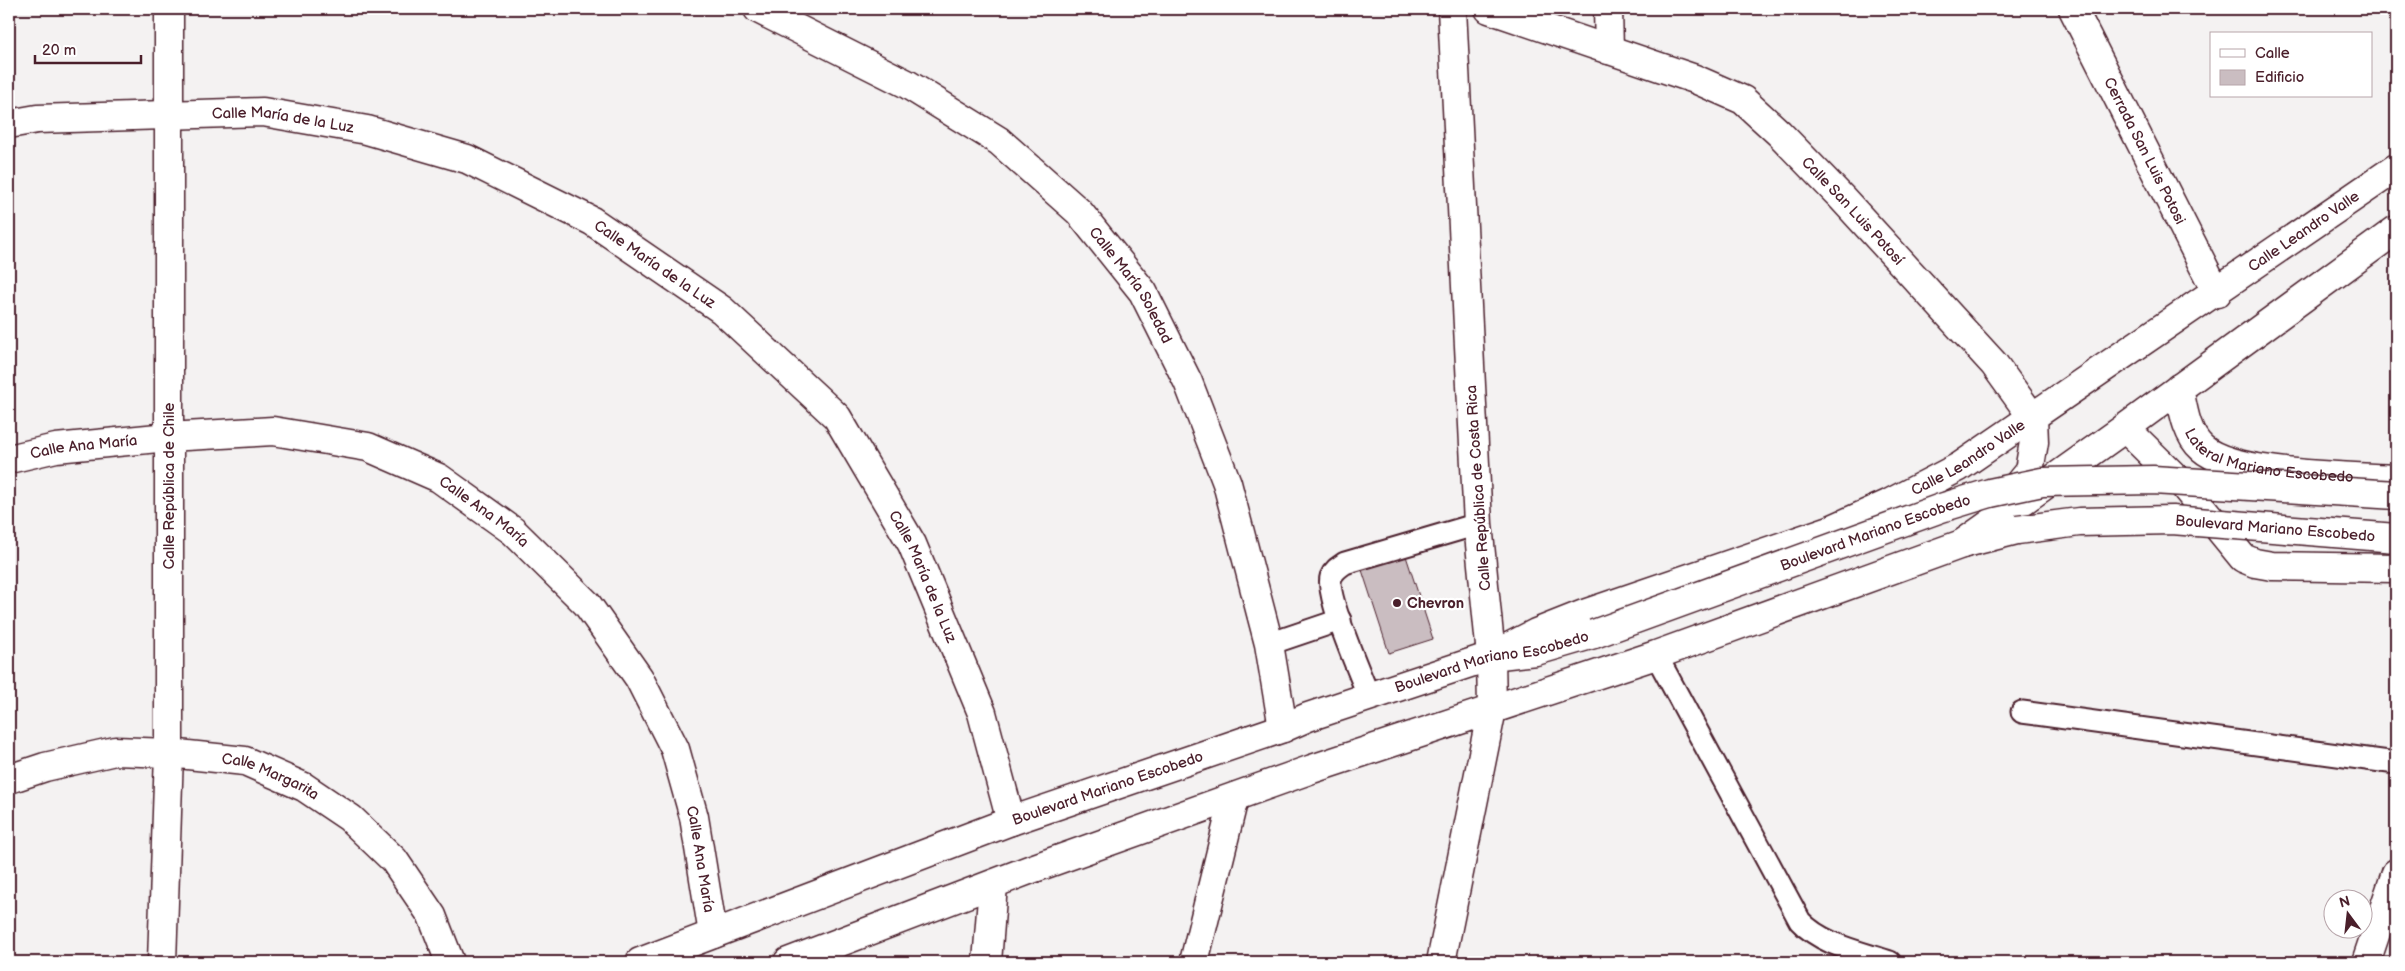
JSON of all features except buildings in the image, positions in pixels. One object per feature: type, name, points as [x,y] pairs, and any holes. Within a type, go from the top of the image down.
[{"type":"street","name":"Calle República de Chile","points":[[162,962],[169,753],[169,9]]},
{"type":"street","name":"Calle María Soledad","points":[[758,9],[907,84],[999,141],[1079,212],[1138,285],[1188,382],[1227,483],[1269,644],[1283,728]]},
{"type":"street","name":"Calle República de Costa Rica","points":[[1440,962],[1492,709],[1491,656],[1478,524],[1452,9]]},
{"type":"street","name":"Calle San Luis Potosí","points":[[1489,9],[1695,78],[1743,100],[1780,133],[1842,198],[1994,364],[2034,418]]},
{"type":"street","points":[[1608,9],[1609,50]]},
{"type":"street","name":"Cerrada San Luis Potosi","points":[[2073,9],[2217,293]]},
{"type":"street","name":"Calle María de la Luz","points":[[9,124],[37,119],[263,112],[367,130],[468,159],[592,221],[722,310],[837,417],[912,544],[982,713],[1011,821]]},
{"type":"street","name":"Calle Leandro Valle","points":[[1491,656],[1536,633],[1584,614],[1830,530],[1888,504],[1959,467],[2217,293],[2396,168]]},
{"type":"street","points":[[1962,544],[2126,428],[2396,230]]},
{"type":"street","name":"Lateral Mariano Escobedo","points":[[2179,388],[2187,425],[2193,437],[2201,448],[2217,458],[2237,465],[2290,472],[2396,479]]},
{"type":"street","points":[[1962,544],[2016,489],[2029,471],[2034,442],[2034,418]]},
{"type":"street","points":[[2126,428],[2185,487],[2243,558],[2254,563],[2272,566],[2396,568]]},
{"type":"street","name":"Calle Ana María","points":[[9,459],[56,448],[168,437],[273,431],[368,447],[439,478],[513,531],[587,604],[639,678],[670,741],[694,817],[713,934]]},
{"type":"street","name":"Boulevard Mariano Escobedo","points":[[640,962],[1011,821],[1491,656],[1536,652],[1594,634],[1941,508],[1990,493],[2042,482],[2153,480],[2396,495]]},
{"type":"street","name":"Boulevard Mariano Escobedo","points":[[788,962],[1312,769],[1656,655],[1962,544],[2017,530],[2079,522],[2172,520],[2396,538]]},
{"type":"street","name":"Calle Margarita","points":[[9,779],[45,767],[115,751],[169,753],[246,761],[304,787],[350,818],[394,860],[432,916],[450,962]]},
{"type":"street","points":[[1194,962],[1234,798]]},
{"type":"street","points":[[2366,962],[2396,873]]},
{"type":"street","points":[[987,962],[993,885]]},
{"type":"lane","points":[[1369,697],[1340,620],[1331,578],[1335,570],[1345,563],[1478,524]]},
{"type":"lane","points":[[1269,644],[1340,620]]},
{"type":"lane","points":[[1656,655],[1800,921],[1810,931],[1823,939],[1890,962]]},
{"type":"lane","points":[[2022,712],[2396,763]]},
{"type":"place","name":"Chevron","points":[[1397,603]]}]
